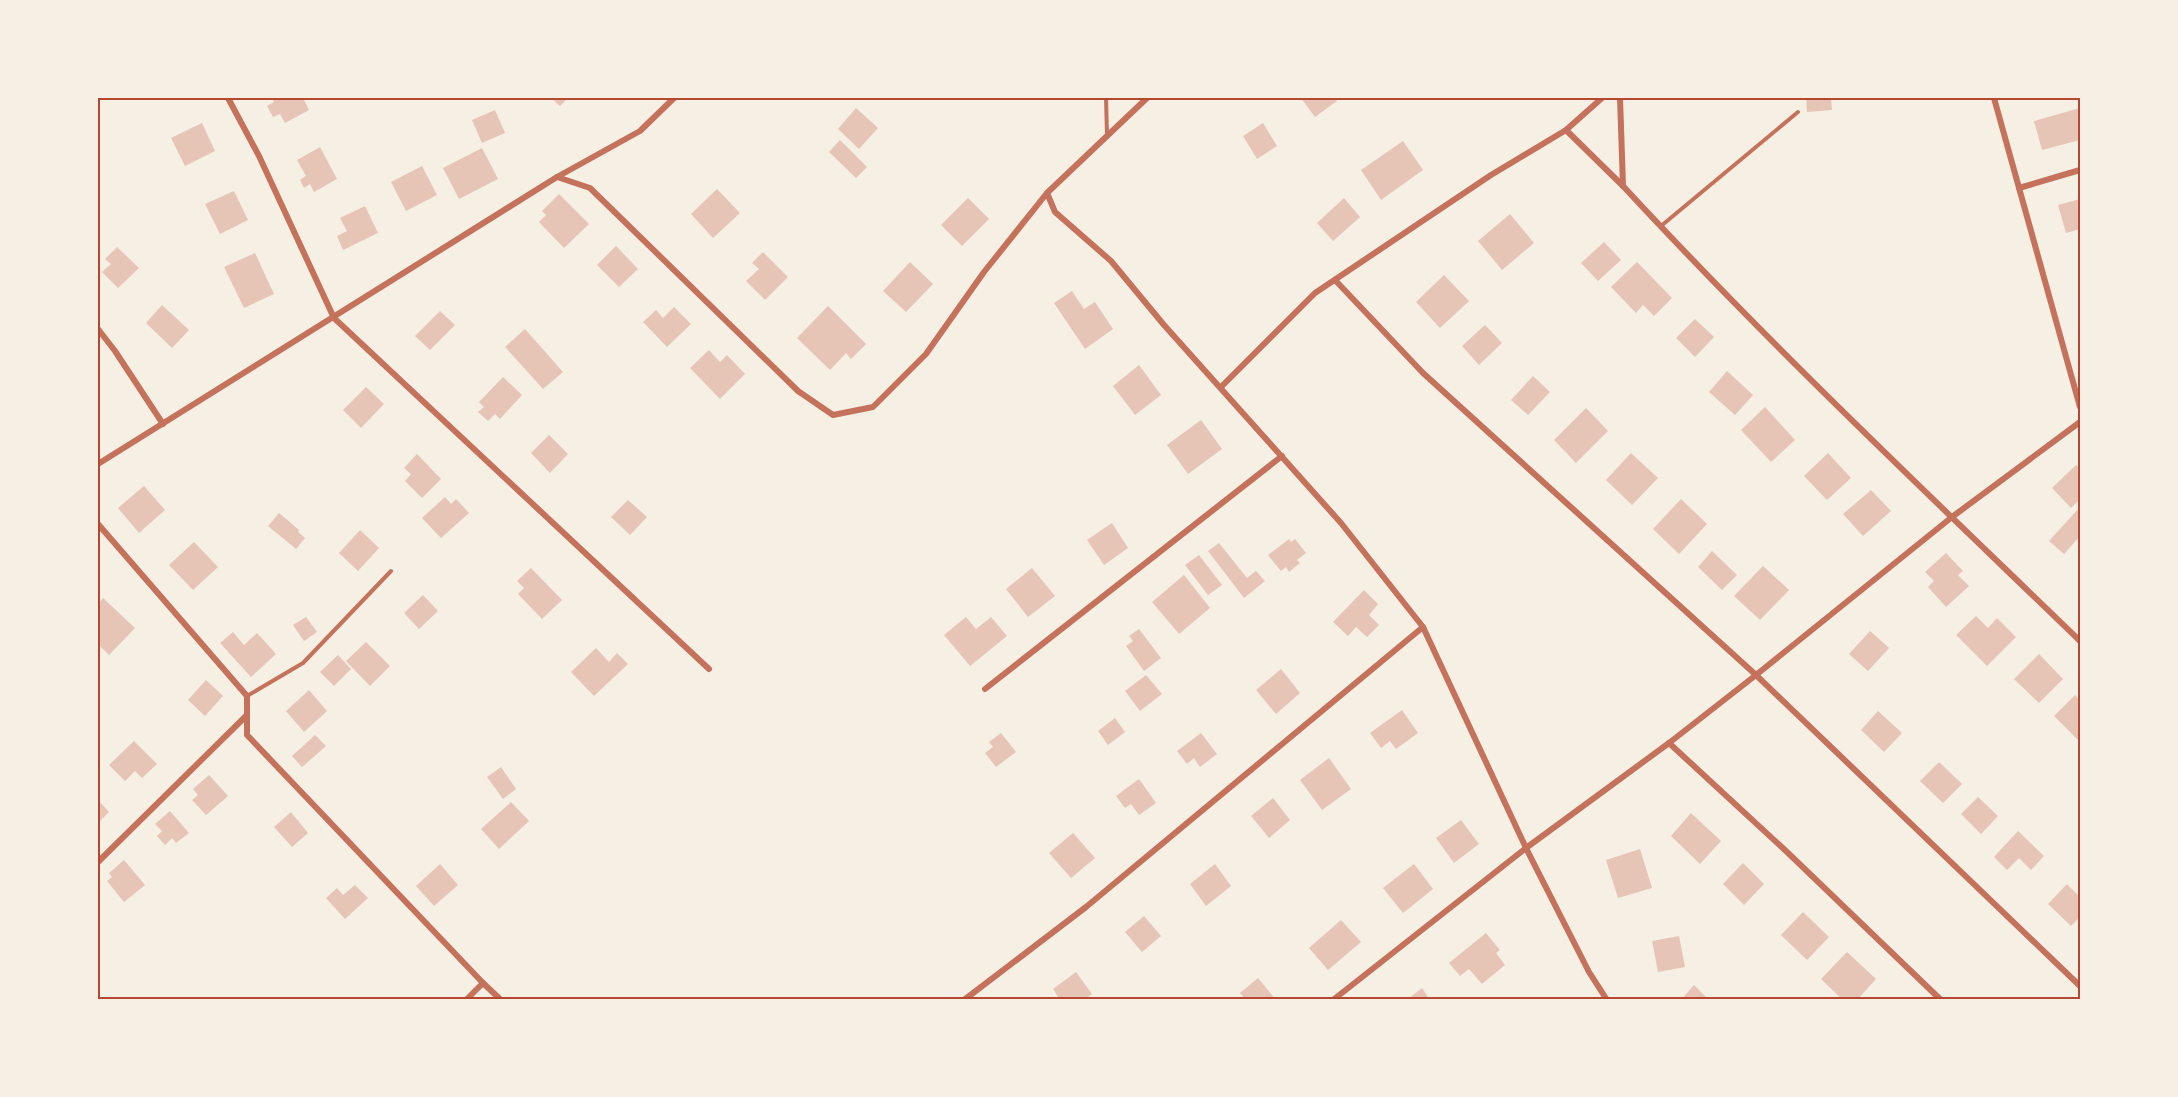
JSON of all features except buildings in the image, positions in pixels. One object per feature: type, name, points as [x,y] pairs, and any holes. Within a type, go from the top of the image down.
[{"type":"street","points":[[228,98],[259,156],[334,318],[709,669]]},
{"type":"street","points":[[98,464],[557,177],[640,131],[675,98]]},
{"type":"street","points":[[557,177],[590,188],[798,391],[833,415],[873,407],[926,354],[984,272],[1047,193],[1144,98]]},
{"type":"street","points":[[1221,387],[1316,293],[1491,175],[1566,130],[1602,98]]},
{"type":"street","points":[[1620,98],[1623,186]]},
{"type":"street","points":[[1994,98],[2080,407]]},
{"type":"street","points":[[1566,130],[1952,517],[2080,641]]},
{"type":"street","points":[[2019,188],[2080,170]]},
{"type":"street","points":[[1047,193],[1054,212],[1111,261],[1164,325],[1341,523],[1423,627],[1526,848],[1589,972],[1607,999]]},
{"type":"street","points":[[1335,280],[1423,373],[1756,675],[2080,986]]},
{"type":"street","points":[[98,329],[163,424]]},
{"type":"street","points":[[1333,999],[1526,848],[1669,743],[1952,517],[2080,422]]},
{"type":"street","points":[[985,689],[1282,456]]},
{"type":"street","points":[[98,527],[247,696],[247,735],[483,983],[501,999]]},
{"type":"street","points":[[964,999],[1086,907],[1423,627]]},
{"type":"street","points":[[98,862],[247,715]]},
{"type":"street","points":[[1669,743],[1786,850],[1941,999]]},
{"type":"street","points":[[466,999],[483,983]]},
{"type":"lane","points":[[1106,98],[1107,135]]},
{"type":"lane","points":[[1660,226],[1798,112]]},
{"type":"lane","points":[[247,696],[303,663],[392,571]]}]
